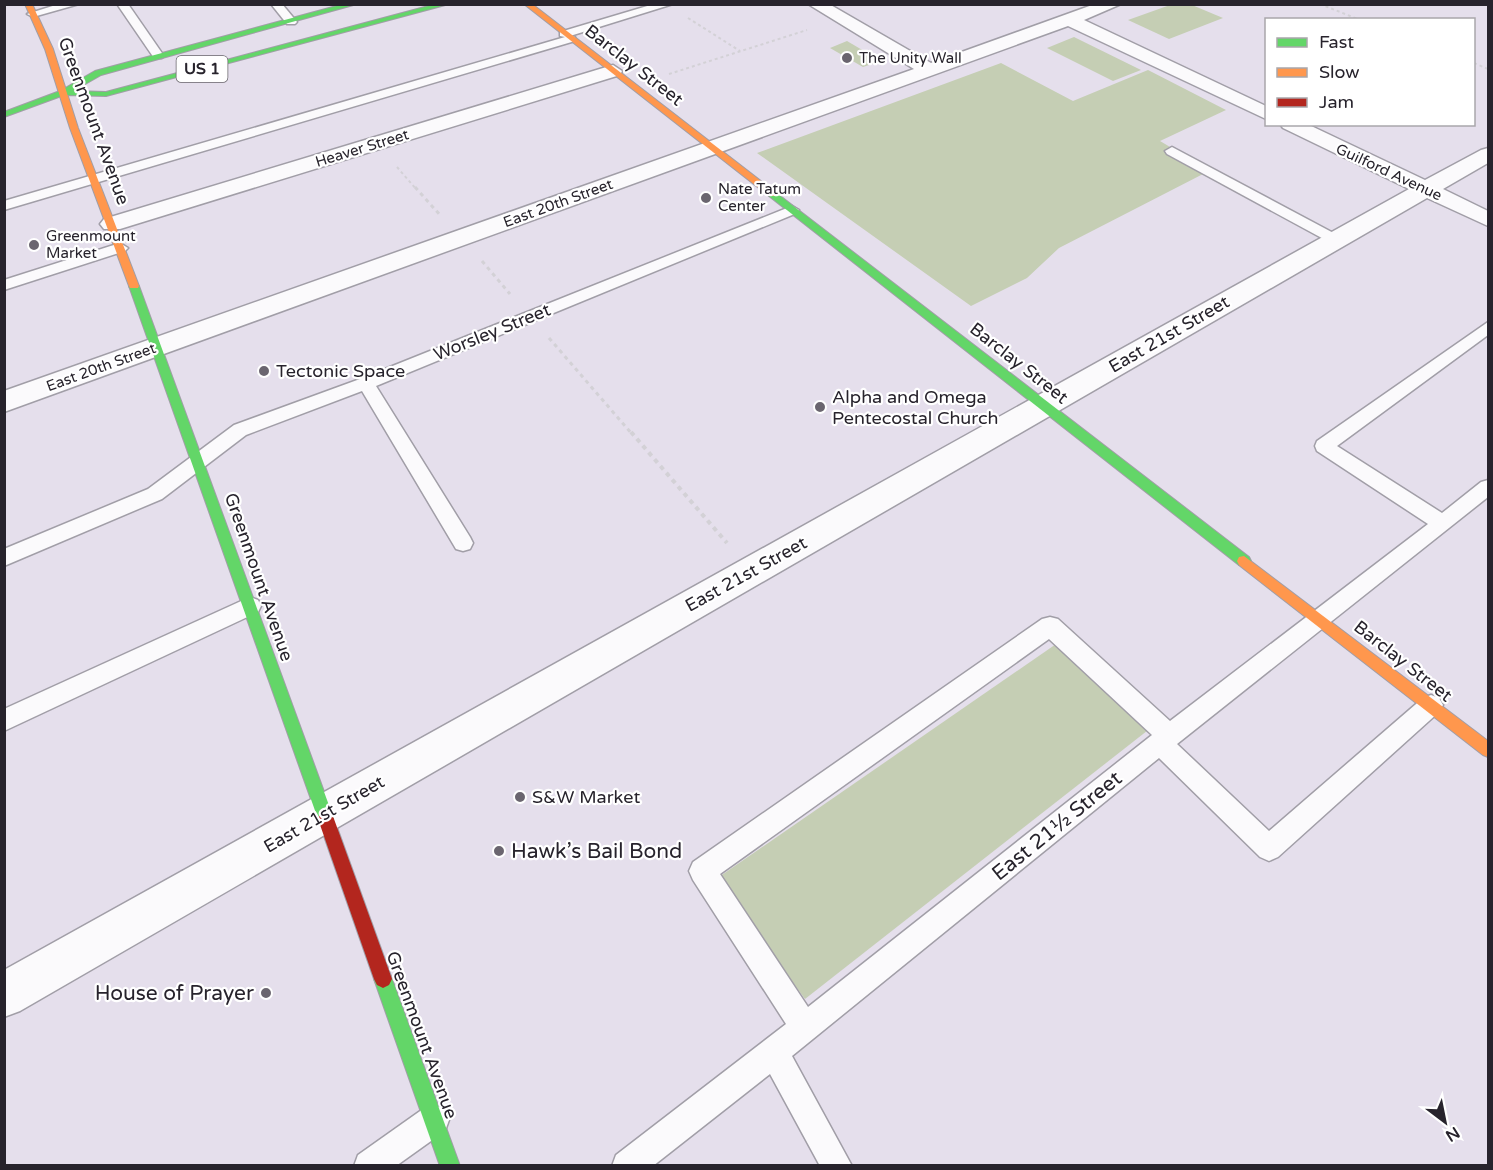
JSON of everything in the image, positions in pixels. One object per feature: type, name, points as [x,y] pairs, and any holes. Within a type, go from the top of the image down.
[{"type":"main road","name":"US 1","points":[[4,115],[63,93],[98,73],[354,4]]},
{"type":"main road","points":[[340,32],[350,22],[362,16],[401,4]]},
{"type":"main road","name":"US 1","points":[[63,93],[106,94],[446,4]]},
{"type":"main road","name":"Barclay Street","points":[[527,4],[1488,750]]},
{"type":"main road","name":"Greenmount Avenue","points":[[31,9],[54,57],[63,93],[199,462],[450,1166]]},
{"type":"street","points":[[816,4],[930,70]]},
{"type":"street","name":"East 20th Street","points":[[4,402],[1113,4]]},
{"type":"street","points":[[1069,20],[1265,113]]},
{"type":"street","name":"Heaver Street","points":[[112,224],[613,71]]},
{"type":"street","name":"Guilford Avenue","points":[[1294,126],[1488,219]]},
{"type":"street","name":"East 21st Street","points":[[4,995],[1488,154]]},
{"type":"lane","points":[[31,9],[74,4]]},
{"type":"lane","points":[[122,4],[158,56]]},
{"type":"lane","points":[[276,4],[291,22]]},
{"type":"lane","points":[[4,206],[668,5]]},
{"type":"lane","points":[[1172,151],[1336,240]]},
{"type":"lane","name":"Worsley Street","points":[[4,558],[155,494],[240,430],[366,383],[792,210]]},
{"type":"lane","points":[[4,285],[120,248]]},
{"type":"lane","points":[[1444,524],[1324,446],[1488,327]]},
{"type":"lane","points":[[366,383],[463,543]]},
{"type":"lane","name":"East 21½ Street","points":[[627,1166],[805,1028],[1317,617],[1444,524],[1488,487]]},
{"type":"lane","points":[[4,722],[250,606]]},
{"type":"lane","points":[[805,1028],[702,871],[1050,626],[1165,739],[1269,848],[1431,705]]},
{"type":"lane","points":[[774,1052],[837,1166]]},
{"type":"lane","points":[[369,1166],[434,1120]]},
{"type":"path","points":[[1320,4],[1355,18]]},
{"type":"path","points":[[668,5],[740,51]]},
{"type":"path","points":[[664,76],[815,28]]},
{"type":"path","points":[[393,163],[444,219]]},
{"type":"path","points":[[478,257],[752,572]]},
{"type":"green space","points":[[1170,5],[1192,5],[1223,18],[1169,39],[1128,20]]},
{"type":"green space","points":[[1074,37],[1141,70],[1113,81],[1047,48]]},
{"type":"green space","points":[[847,41],[881,61],[863,67],[830,48]]},
{"type":"green space","points":[[1001,63],[1073,101],[1148,70],[1226,110],[1160,141],[1202,166],[1205,173],[1059,248],[1027,278],[971,306],[757,153]]},
{"type":"green space","points":[[1059,642],[1152,727],[805,999],[716,879]]},
{"type":"traffic: fast","points":[[4,115],[63,93],[98,73],[354,4]]},
{"type":"traffic: fast","points":[[63,93],[106,94],[446,4]]},
{"type":"traffic: fast","points":[[772,194],[1244,561]]},
{"type":"traffic: fast","points":[[134,286],[326,819]]},
{"type":"traffic: fast","points":[[383,979],[450,1166]]},
{"type":"traffic: slow","points":[[28,4],[49,49],[74,128],[134,286]]},
{"type":"traffic: slow","points":[[527,4],[772,194]]},
{"type":"traffic: slow","points":[[1244,561],[1488,750]]},
{"type":"traffic: jam","points":[[326,819],[383,979]]},
{"type":"place","name":"The Unity Wall","points":[[847,58]]},
{"type":"place","name":"Nate Tatum Center","points":[[706,198]]},
{"type":"place","name":"Greenmount Market","points":[[34,245]]},
{"type":"place","name":"Tectonic Space","points":[[264,371]]},
{"type":"place","name":"Alpha and Omega Pentecostal Church","points":[[820,407]]},
{"type":"place","name":"S&W Market","points":[[520,797]]},
{"type":"place","name":"Hawk’s Bail Bond","points":[[499,851]]},
{"type":"place","name":"House of Prayer","points":[[266,993]]}]
